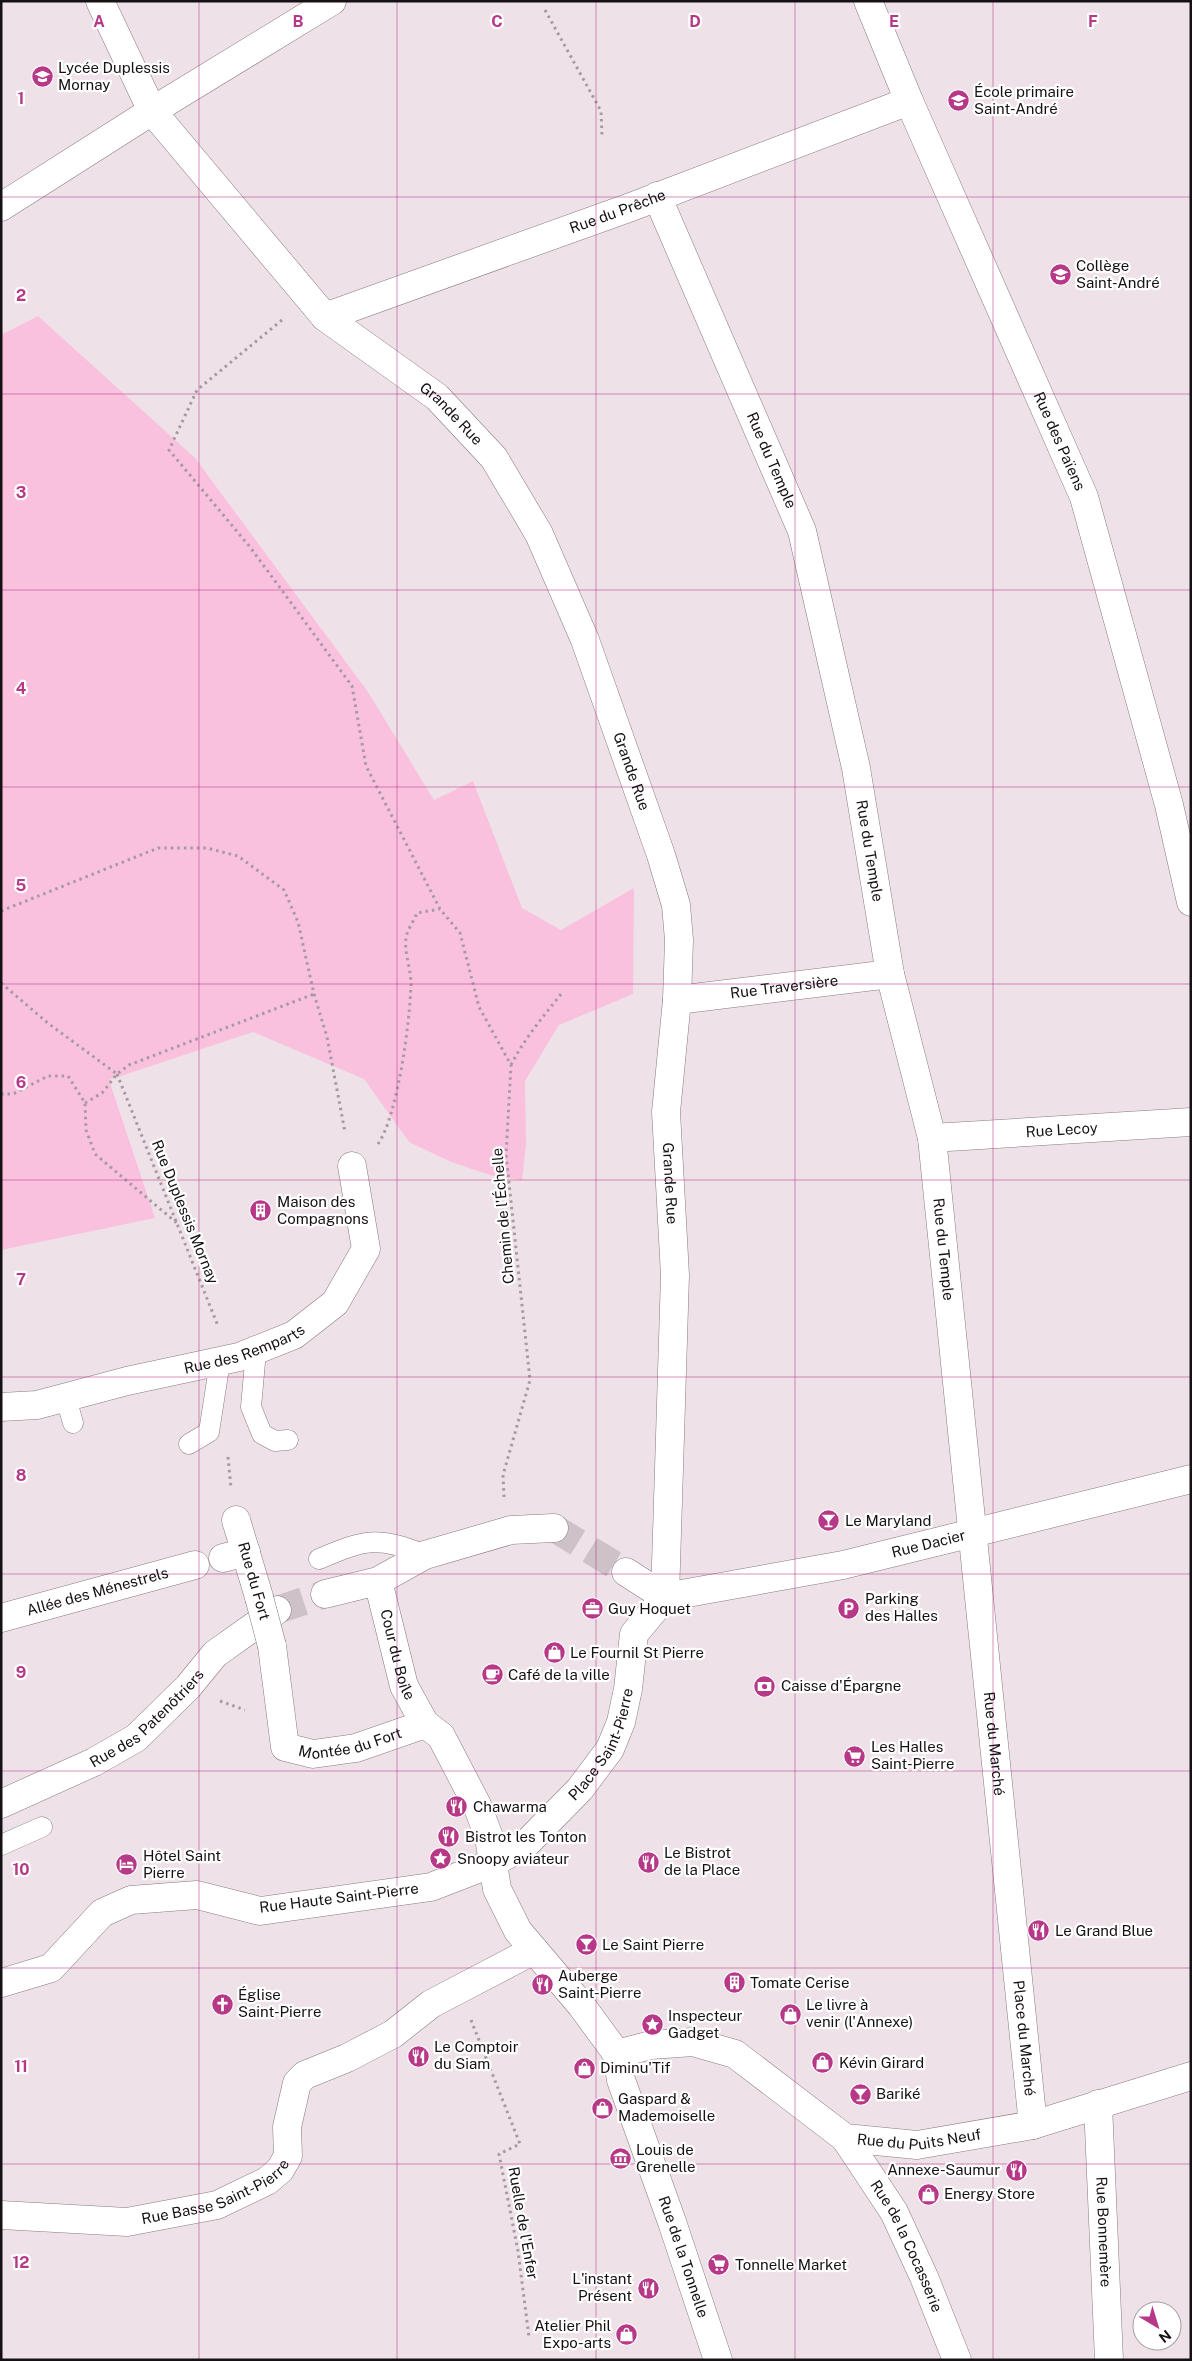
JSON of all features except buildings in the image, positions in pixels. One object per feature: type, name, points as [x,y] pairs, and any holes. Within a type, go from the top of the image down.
[{"type":"street","name":"Grande Rue","points":[[100,1],[152,111],[317,307],[437,397],[494,458],[539,534],[585,640],[676,905],[680,940],[677,1000],[666,1112],[675,1275],[664,1596]]},
{"type":"street","points":[[1,206],[332,1]]},
{"type":"street","name":"Rue des Païens","points":[[868,1],[909,101],[1084,498],[1169,805],[1191,902]]},
{"type":"street","name":"Rue du Prêche","points":[[317,307],[657,196],[909,101]]},
{"type":"street","name":"Rue du Temple","points":[[657,196],[802,531],[856,768],[890,974],[932,1138],[973,1534]]},
{"type":"street","name":"Rue Traversière","points":[[677,1000],[890,974]]},
{"type":"street","name":"Rue Lecoy","points":[[932,1138],[1191,1122]]},
{"type":"street","name":"Rue des Remparts","points":[[1,1407],[37,1406],[70,1410],[128,1381],[225,1360],[256,1351],[294,1335],[336,1303],[366,1249],[352,1166]]},
{"type":"street","name":"Rue Dacier","points":[[664,1596],[843,1565],[1191,1479]]},
{"type":"street","name":"Rue du Fort","points":[[236,1524],[236,1520],[235,1555],[268,1603],[272,1646]]},
{"type":"street","points":[[325,1594],[378,1581],[425,1555],[511,1530],[554,1528]]},
{"type":"street","name":"Rue du Marché","points":[[973,1534],[1016,1952]]},
{"type":"street","name":"Allée des Ménestrels","points":[[1,1618],[195,1565]]},
{"type":"street","points":[[626,1572],[664,1596]]},
{"type":"street","name":"Cour du Boile","points":[[378,1581],[404,1686],[425,1724]]},
{"type":"street","name":"Place Saint-Pierre","points":[[493,1863],[526,1844],[552,1819],[580,1789],[610,1749],[621,1722],[628,1688],[634,1634],[664,1596]]},
{"type":"street","name":"Rue des Patenôtriers","points":[[1,1804],[94,1762],[136,1738],[188,1687],[215,1654],[268,1603]]},
{"type":"street","name":"Montée du Fort","points":[[272,1646],[285,1747],[313,1754],[356,1748],[425,1724]]},
{"type":"street","points":[[425,1724],[441,1736],[463,1774],[489,1837],[497,1889],[518,1931],[534,1950]]},
{"type":"street","name":"Rue Haute Saint-Pierre","points":[[1,1983],[51,1968],[102,1913],[131,1900],[197,1896],[260,1911],[431,1887],[493,1863]]},
{"type":"street","name":"Rue Basse Saint-Pierre","points":[[1,2215],[127,2222],[217,2205],[267,2180],[280,2170],[288,2156],[287,2127],[297,2083],[305,2075],[347,2058],[393,2034],[430,2004],[534,1950]]},
{"type":"street","name":"Rue de la Tonnelle","points":[[534,1950],[581,2005],[617,2054],[621,2080],[672,2222],[718,2360]]},
{"type":"street","name":"Place du Marché","points":[[1016,1952],[1033,2124]]},
{"type":"street","name":"Rue du Puits Neuf","points":[[617,2054],[651,2045],[693,2042],[735,2054],[845,2138],[917,2146],[1033,2124],[1191,2076]]},
{"type":"street","name":"Rue Bonnemère","points":[[1098,2104],[1109,2360]]},
{"type":"street","name":"Rue de la Cocasserie","points":[[845,2138],[894,2212],[924,2277],[957,2360]]},
{"type":"lane","points":[[256,1351],[251,1407],[262,1434],[275,1441],[288,1440]]},
{"type":"lane","points":[[189,1444],[208,1432],[225,1360]]},
{"type":"lane","points":[[319,1559],[349,1546],[372,1541],[397,1544],[425,1555]]},
{"type":"lane","points":[[1,1845],[42,1827]]},
{"type":"path","points":[[545,10],[601,111],[602,135]]},
{"type":"path","points":[[317,307],[197,390],[169,450],[250,547],[352,686],[366,766],[440,909],[460,933],[479,1007],[511,1065]]},
{"type":"path","points":[[1,911],[158,848],[207,848],[238,856],[284,890],[298,922],[314,994],[327,1037],[352,1166],[374,1150],[385,1134],[392,1110],[408,1022],[411,981],[406,938],[417,913],[440,909]]},
{"type":"path","points":[[1,984],[49,1024],[117,1074]]},
{"type":"path","points":[[85,1103],[102,1093],[117,1074],[129,1065],[314,994]]},
{"type":"path","points":[[511,1065],[518,1051],[539,1021],[561,994]]},
{"type":"path","name":"Chemin de l'Échelle","points":[[511,1065],[506,1155],[530,1380],[503,1475],[504,1501],[511,1530]]},
{"type":"path","name":"Rue Duplessis Mornay","points":[[117,1074],[179,1225],[225,1360]]},
{"type":"path","points":[[1,1094],[13,1094],[48,1076],[68,1076],[85,1103],[86,1130],[95,1154],[179,1225]]},
{"type":"path","points":[[188,1687],[231,1706],[282,1721]]},
{"type":"path","name":"Ruelle de l'Enfer","points":[[459,1990],[520,2144],[499,2154],[518,2251],[529,2336]]},
{"type":"shaded area","points":[[38,316],[195,458],[368,692],[434,800],[473,781],[522,908],[561,930],[634,888],[633,994],[559,1025],[525,1081],[526,1144],[522,1180],[493,1176],[451,1162],[409,1142],[364,1079],[253,1032],[109,1080],[155,1218],[1,1250],[1,335]]},
{"type":"tunnel","points":[[554,1528],[626,1572]]},
{"type":"tunnel","points":[[277,1610],[325,1594]]},
{"type":"place","name":"Lycée Duplessis Mornay","points":[[42,77]]},
{"type":"place","name":"École primaire Saint-André","points":[[958,101]]},
{"type":"place","name":"Collège Saint-André","points":[[1060,275]]},
{"type":"place","name":"Maison des Compagnons","points":[[261,1211]]},
{"type":"place","name":"Le Maryland","points":[[829,1521]]},
{"type":"place","name":"Parking des Halles","points":[[849,1608]]},
{"type":"place","name":"Guy Hoquet","points":[[592,1609]]},
{"type":"place","name":"Le Fournil St Pierre","points":[[554,1653]]},
{"type":"place","name":"Café de la ville","points":[[492,1675]]},
{"type":"place","name":"Caisse d'Épargne","points":[[765,1686]]},
{"type":"place","name":"Les Halles Saint-Pierre","points":[[855,1756]]},
{"type":"place","name":"Chawarma","points":[[457,1807]]},
{"type":"place","name":"Bistrot les Tonton","points":[[449,1837]]},
{"type":"place","name":"Snoopy aviateur","points":[[441,1859]]},
{"type":"place","name":"Le Bistrot de la Place","points":[[648,1862]]},
{"type":"place","name":"Hôtel Saint Pierre","points":[[127,1865]]},
{"type":"place","name":"Le Grand Blue","points":[[1039,1931]]},
{"type":"place","name":"Le Saint Pierre","points":[[586,1945]]},
{"type":"place","name":"Tomate Cerise","points":[[734,1983]]},
{"type":"place","name":"Auberge Saint-Pierre","points":[[542,1985]]},
{"type":"place","name":"Église Saint-Pierre","points":[[222,2004]]},
{"type":"place","name":"Le livre à venir (l'Annexe)","points":[[790,2014]]},
{"type":"place","name":"Inspecteur Gadget","points":[[652,2025]]},
{"type":"place","name":"Le Comptoir du Siam","points":[[418,2056]]},
{"type":"place","name":"Kévin Girard","points":[[823,2063]]},
{"type":"place","name":"Diminu'Tif","points":[[584,2068]]},
{"type":"place","name":"Bariké","points":[[860,2094]]},
{"type":"place","name":"Gaspard & Mademoiselle","points":[[602,2108]]},
{"type":"place","name":"Louis de Grenelle","points":[[620,2159]]},
{"type":"place","name":"Annexe-Saumur","points":[[1016,2170]]},
{"type":"place","name":"Energy Store","points":[[928,2194]]},
{"type":"place","name":"Tonnelle Market","points":[[719,2265]]},
{"type":"place","name":"L'instant Présent","points":[[648,2288]]},
{"type":"place","name":"Atelier Phil Expo-arts","points":[[627,2335]]}]
